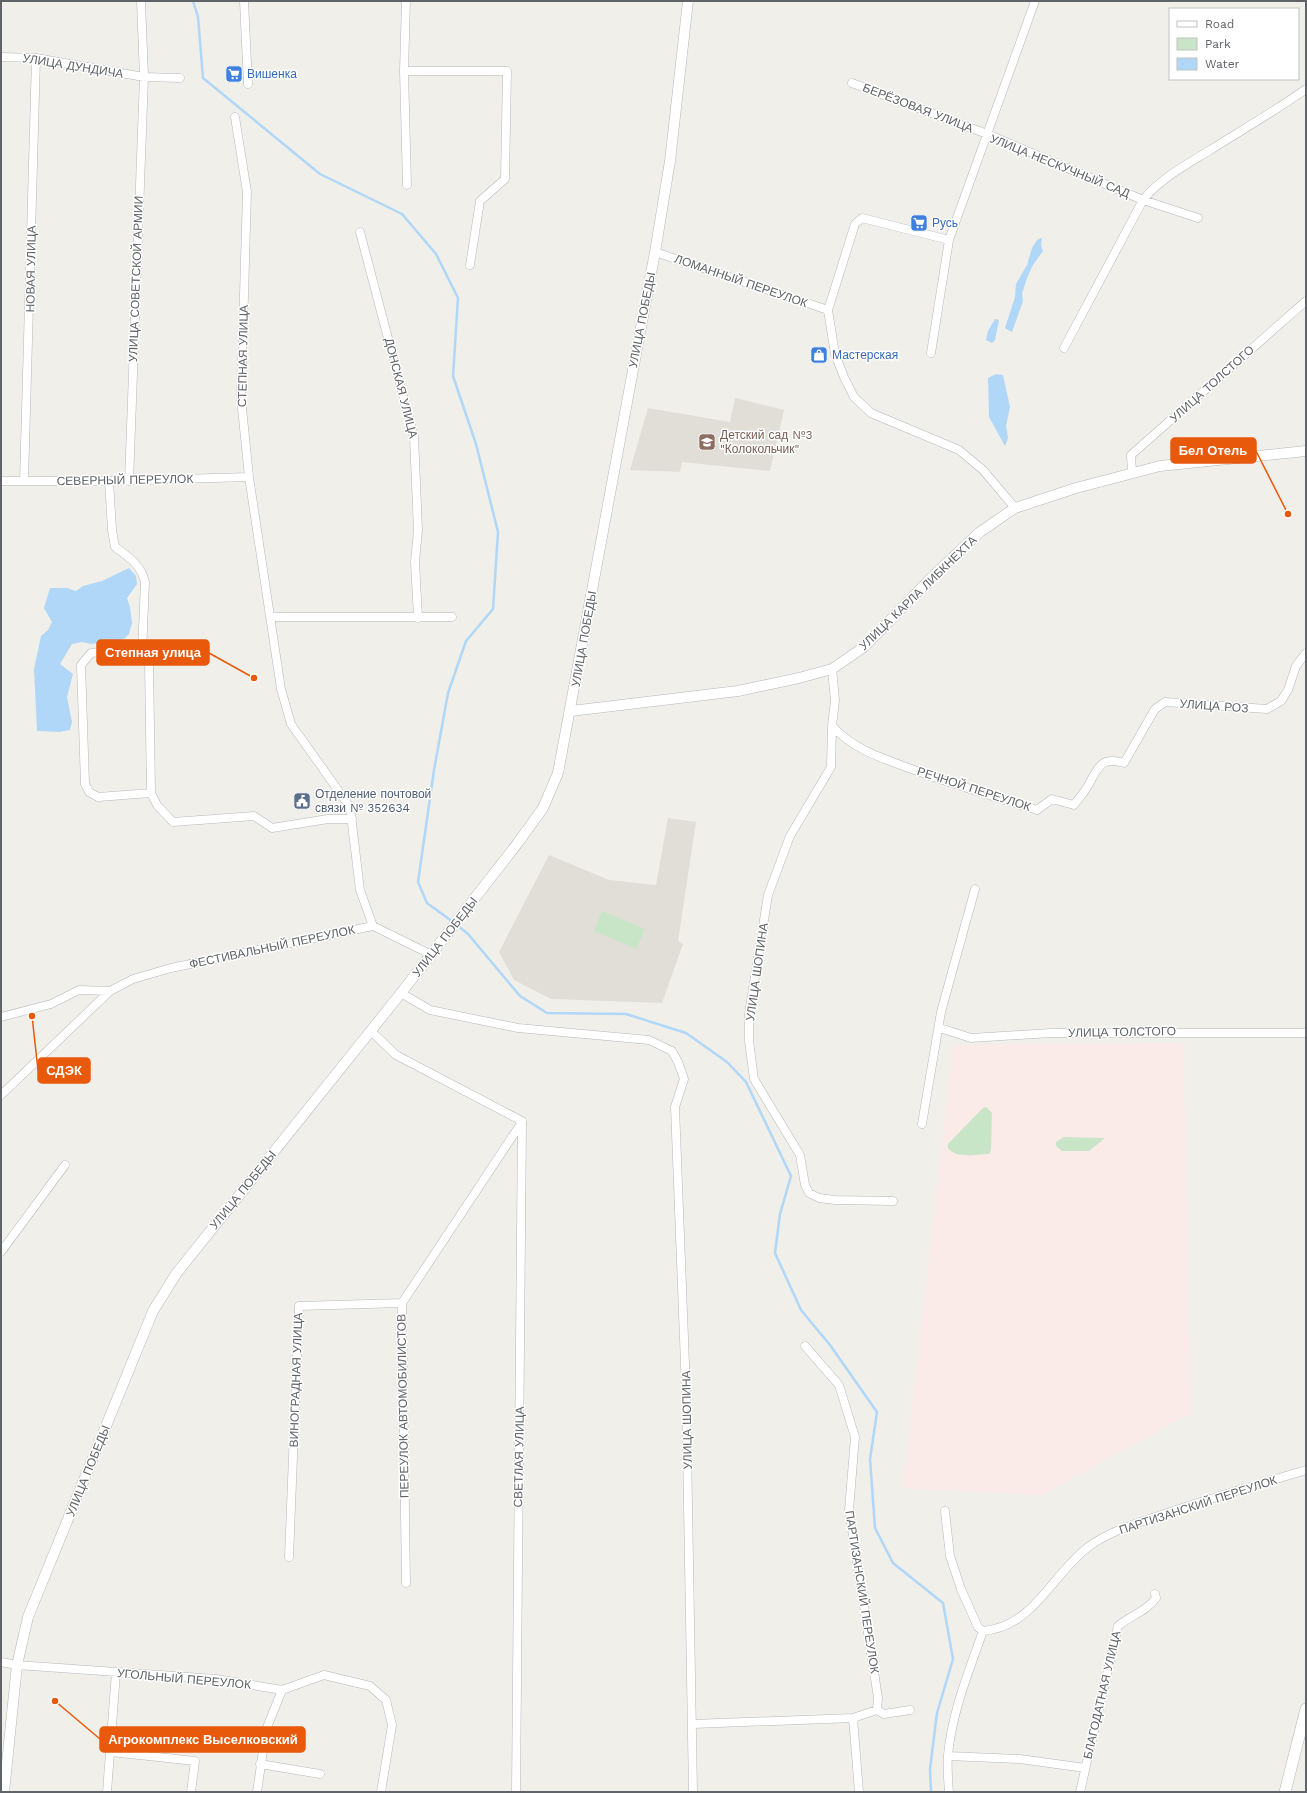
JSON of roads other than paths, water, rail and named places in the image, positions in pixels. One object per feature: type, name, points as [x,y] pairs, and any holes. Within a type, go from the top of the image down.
[{"type":"main road","points":[[1285,1792],[1306,1709]]},
{"type":"street","points":[[141,1],[144,77]]},
{"type":"street","points":[[244,1],[248,84]]},
{"type":"street","points":[[406,1],[404,71],[407,185]]},
{"type":"street","name":"УЛИЦА ПОБЕДЫ","points":[[4,1792],[17,1665],[28,1616],[153,1311],[176,1274],[432,955],[543,808],[558,773],[571,711],[655,252],[670,161],[688,1]]},
{"type":"street","name":"БЕРЁЗОВАЯ УЛИЦА","points":[[852,83],[987,134],[1035,1]]},
{"type":"street","name":"УЛИЦА ДУНДИЧА","points":[[1,57],[36,58],[144,77],[180,78]]},
{"type":"street","name":"НОВАЯ УЛИЦА","points":[[24,481],[36,58]]},
{"type":"street","points":[[404,71],[507,71],[505,179],[480,202],[470,265]]},
{"type":"street","name":"УЛИЦА СОВЕТСКОЙ АРМИИ","points":[[129,481],[144,77]]},
{"type":"street","name":"УЛИЦА НЕСКУЧНЫЙ САД","points":[[1064,348],[1143,200],[1150,191],[1171,174],[1283,106],[1306,89]]},
{"type":"street","name":"СТЕПНАЯ УЛИЦА","points":[[235,117],[247,192],[241,398],[250,477],[281,689],[291,724],[350,807],[360,890],[374,926]]},
{"type":"street","name":"УЛИЦА НЕСКУЧНЫЙ САД","points":[[931,353],[949,240],[987,134],[1143,200],[1198,218]]},
{"type":"street","points":[[949,240],[862,218],[854,224],[828,310],[835,354],[854,397],[871,413],[959,450],[983,470],[1015,508]]},
{"type":"street","name":"ДОНСКАЯ УЛИЦА","points":[[360,232],[414,437],[418,530],[415,562],[418,618]]},
{"type":"street","name":"ЛОМАННЫЙ ПЕРЕУЛОК","points":[[655,252],[828,310]]},
{"type":"street","name":"УЛИЦА ТОЛСТОГО","points":[[1132,472],[1131,455],[1306,301]]},
{"type":"street","name":"УЛИЦА КАРЛА ЛИБКНЕХТА","points":[[571,711],[738,692],[832,669],[864,647],[935,574],[980,532],[1015,508],[1132,472],[1205,460],[1306,451]]},
{"type":"street","name":"СЕВЕРНЫЙ ПЕРЕУЛОК","points":[[1,481],[129,481],[250,477]]},
{"type":"street","points":[[109,481],[112,530],[116,547],[130,558],[142,571],[145,582],[142,652],[149,663],[151,793],[157,805],[173,822],[254,816],[272,828],[328,819],[352,819]]},
{"type":"street","points":[[271,617],[452,617]]},
{"type":"street","points":[[142,652],[132,649],[91,653],[81,665],[85,784],[89,792],[98,797],[151,793]]},
{"type":"street","name":"УЛИЦА РОЗ","points":[[1124,763],[1155,709],[1165,702],[1267,709],[1281,701],[1288,690],[1296,666],[1306,653]]},
{"type":"street","name":"УЛИЦА ШОПИНА","points":[[832,669],[835,700],[832,726],[831,767],[790,836],[768,895],[749,1014],[749,1041],[754,1079],[800,1155],[805,1185],[809,1193],[819,1198],[835,1200],[893,1201]]},
{"type":"street","name":"РЕЧНОЙ ПЕРЕУЛОК","points":[[832,726],[842,737],[868,753],[975,791],[1037,810],[1052,799],[1074,805],[1100,765],[1107,761],[1115,760],[1124,763]]},
{"type":"street","points":[[922,1124],[940,1028],[941,1012],[975,888]]},
{"type":"street","points":[[374,926],[432,955]]},
{"type":"street","name":"ФЕСТИВАЛЬНЫЙ ПЕРЕУЛОК","points":[[1,1095],[110,991],[133,979],[171,968],[374,926]]},
{"type":"street","name":"ФЕСТИВАЛЬНЫЙ ПЕРЕУЛОК","points":[[1,1017],[51,1004],[79,990],[110,991]]},
{"type":"street","name":"УЛИЦА ШОПИНА","points":[[401,993],[430,1010],[518,1028],[648,1040],[672,1051],[678,1062],[684,1079],[675,1107],[686,1390],[693,1792]]},
{"type":"street","name":"УЛИЦА ТОЛСТОГО","points":[[940,1028],[971,1038],[1089,1032],[1306,1033]]},
{"type":"street","points":[[371,1031],[396,1055],[522,1121]]},
{"type":"street","name":"ПЕРЕУЛОК АВТОМОБИЛИСТОВ","points":[[406,1583],[402,1303],[522,1121]]},
{"type":"street","name":"СВЕТЛАЯ УЛИЦА","points":[[516,1792],[522,1121]]},
{"type":"street","points":[[1,1252],[65,1165]]},
{"type":"street","name":"ВИНОГРАДНАЯ УЛИЦА","points":[[289,1557],[299,1306],[402,1303]]},
{"type":"street","name":"ПАРТИЗАНСКИЙ ПЕРЕУЛОК","points":[[805,1346],[839,1385],[855,1437],[848,1510],[878,1698],[877,1710]]},
{"type":"street","name":"ПАРТИЗАНСКИЙ ПЕРЕУЛОК","points":[[983,1631],[995,1630],[1017,1621],[1037,1602],[1087,1548],[1123,1528],[1197,1503],[1306,1470]]},
{"type":"street","points":[[945,1511],[950,1556],[961,1589],[978,1627],[983,1631],[956,1710],[948,1756],[949,1792]]},
{"type":"street","name":"БЛАГОДАТНАЯ УЛИЦА","points":[[1080,1792],[1118,1626],[1127,1618],[1150,1606],[1156,1598],[1155,1594]]},
{"type":"street","name":"УГОЛЬНЫЙ ПЕРЕУЛОК","points":[[1,1662],[17,1665],[216,1680],[282,1690],[324,1676],[370,1686],[386,1700],[392,1725],[381,1792]]},
{"type":"street","points":[[107,1792],[116,1672]]},
{"type":"street","points":[[257,1792],[266,1730],[282,1690]]},
{"type":"street","points":[[693,1724],[853,1718],[877,1710],[884,1714],[910,1710]]},
{"type":"street","points":[[853,1718],[859,1792]]},
{"type":"street","points":[[111,1752],[195,1760],[191,1792]]},
{"type":"street","name":"БЛАГОДАТНАЯ УЛИЦА","points":[[948,1756],[1020,1759],[1085,1768]]},
{"type":"street","points":[[260,1764],[320,1774]]},
{"type":"water","points":[[1042,238],[1041,245],[1043,251],[1033,265],[1027,278],[1022,294],[1023,301],[1012,332],[1005,328],[1015,297],[1016,284],[1027,265],[1032,248],[1037,240]]},
{"type":"water","points":[[995,319],[999,320],[995,340],[992,343],[986,340],[988,331]]},
{"type":"water","points":[[996,374],[1003,375],[1010,407],[1006,426],[1008,438],[1005,446],[989,417],[988,378]]},
{"type":"water","points":[[129,568],[136,576],[137,584],[127,598],[132,623],[129,634],[124,639],[91,644],[82,642],[72,644],[60,664],[73,674],[67,697],[72,722],[70,730],[59,732],[37,731],[34,669],[41,636],[48,630],[52,622],[44,608],[50,588],[67,588],[76,591],[83,586],[102,581]]},
{"type":"waterway","points":[[193,1],[198,17],[203,78],[320,174],[402,214],[436,254],[458,298],[453,376],[476,444],[498,532],[493,609],[466,641],[448,693],[434,770],[418,882],[427,903],[453,922]]},
{"type":"waterway","points":[[457,925],[468,934],[520,996],[547,1013],[626,1014],[686,1033],[727,1062],[746,1082],[791,1176],[780,1214],[775,1253],[801,1310],[830,1345],[877,1412],[870,1459],[875,1528],[893,1563],[943,1603],[953,1659],[937,1713],[930,1769],[931,1792]]},
{"type":"place","name":"Вишенка","points":[[234,74]]},
{"type":"place","name":"Русь","points":[[919,223]]},
{"type":"place","name":"Мастерская","points":[[819,355]]},
{"type":"place","name":"Детский сад №3 \"Колокольчик\"","points":[[707,442]]},
{"type":"place","name":"Бел Отель","points":[[1288,514]]},
{"type":"place","name":"Степная улица","points":[[254,678]]},
{"type":"place","name":"Отделение почтовой связи № 352634","points":[[302,801]]},
{"type":"place","name":"СДЭК","points":[[32,1016]]},
{"type":"place","name":"Агрокомплекс Выселковский","points":[[55,1701]]}]
